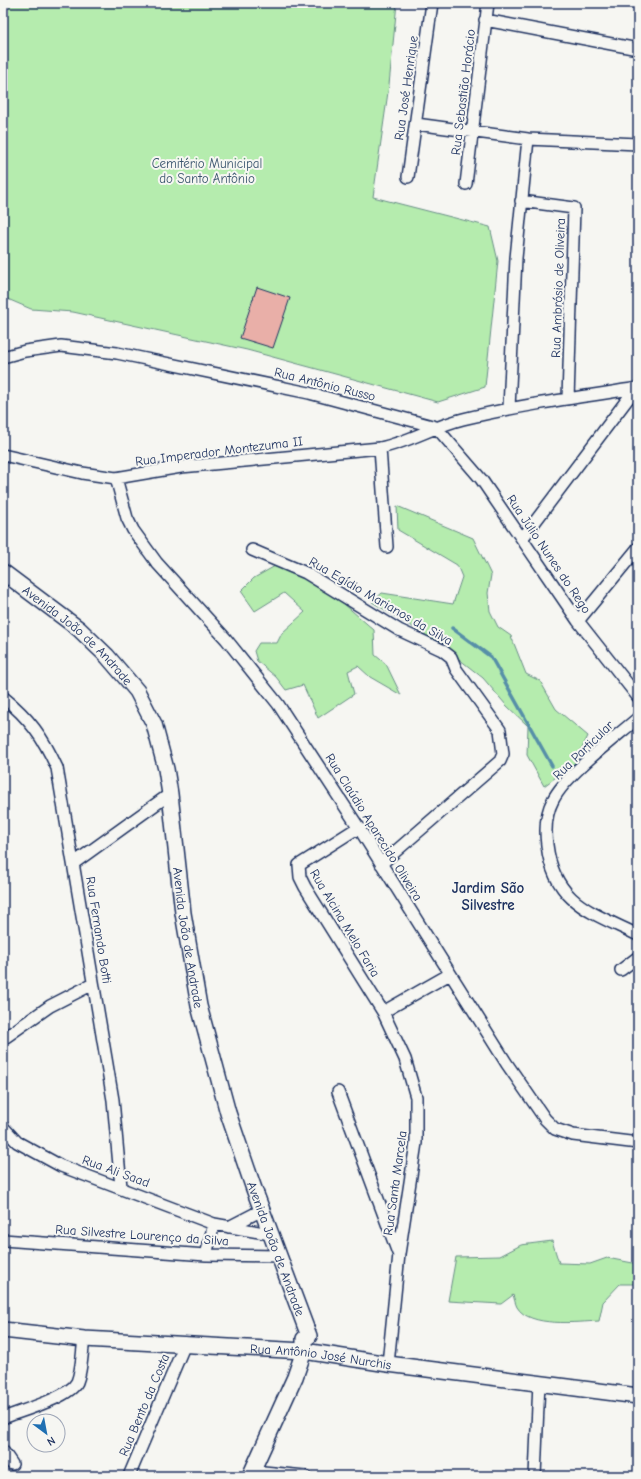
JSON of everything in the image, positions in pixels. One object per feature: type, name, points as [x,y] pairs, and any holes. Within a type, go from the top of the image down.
[{"type":"main road","name":"Avenida João de Andrade","points":[[3,572],[79,629],[107,656],[136,691],[154,724],[166,769],[170,794],[183,913],[199,1006],[228,1113],[270,1234],[308,1336],[304,1339],[304,1351]]},
{"type":"main road","name":"Rua Antônio José Nurchis","points":[[3,1330],[84,1339],[304,1351],[388,1364],[638,1396]]},
{"type":"main road","points":[[252,1473],[295,1377],[304,1351]]},
{"type":"street","name":"Rua José Henrique","points":[[408,177],[432,3]]},
{"type":"street","name":"Rua Sebastião Horácio","points":[[466,184],[488,3]]},
{"type":"street","points":[[486,20],[638,49]]},
{"type":"street","points":[[416,124],[528,139],[638,144]]},
{"type":"street","points":[[509,408],[516,258],[528,139]]},
{"type":"street","name":"Rua Ambrósio de Oliveira","points":[[521,201],[574,208],[568,399]]},
{"type":"street","name":"Rua Antônio Russo","points":[[3,357],[25,351],[61,346],[117,353],[309,393],[436,427],[509,408],[637,388]]},
{"type":"street","points":[[522,539],[637,388]]},
{"type":"street","name":"Rua Imperador Montezuma II","points":[[3,455],[82,473],[116,478],[181,467],[380,448],[403,443],[436,427]]},
{"type":"street","name":"Rua Júlio Nunes do Rego","points":[[436,427],[481,479],[578,621],[637,695]]},
{"type":"street","points":[[380,448],[387,548]]},
{"type":"street","name":"Rua Claúdio Aparecido Oliveira","points":[[116,478],[127,518],[133,530],[157,563],[258,676],[278,704],[359,827],[507,1064],[552,1126],[558,1130],[573,1135],[638,1143]]},
{"type":"street","points":[[578,621],[638,548]]},
{"type":"street","name":"Rua Egídio Marianos da Silva","points":[[252,550],[306,573],[399,630],[442,650],[451,657],[456,669],[500,730],[503,754],[500,761],[381,864]]},
{"type":"street","name":"Rua Fernando Botti","points":[[3,697],[35,728],[45,742],[57,768],[114,1100],[119,1144],[121,1187]]},
{"type":"street","name":"Rua Particular","points":[[638,718],[569,780],[553,800],[547,819],[546,834],[548,854],[554,875],[569,896],[596,915],[638,935]]},
{"type":"street","points":[[74,863],[170,794]]},
{"type":"street","name":"Rua Alcina Melo Faria","points":[[359,827],[299,865],[298,871],[305,887],[383,1012]]},
{"type":"street","points":[[620,970],[638,957]]},
{"type":"street","points":[[383,1012],[450,974]]},
{"type":"street","points":[[3,1039],[50,1006],[93,984]]},
{"type":"street","name":"Rua Santa Marcela","points":[[383,1012],[398,1040],[407,1066],[416,1098],[417,1116],[416,1143],[399,1254],[388,1364]]},
{"type":"street","points":[[338,1092],[399,1254]]},
{"type":"street","name":"Rua Ali Saad","points":[[3,1127],[17,1142],[61,1166],[121,1187],[214,1224],[270,1234]]},
{"type":"street","points":[[229,1227],[262,1210]]},
{"type":"street","points":[[206,1255],[214,1224]]},
{"type":"street","name":"Rua Silvestre Lourenço da Silva","points":[[3,1240],[206,1255],[279,1256]]},
{"type":"street","points":[[3,1418],[62,1395],[73,1387],[78,1379],[84,1339]]},
{"type":"street","name":"Rua Bento da Costa","points":[[129,1476],[185,1344]]},
{"type":"street","points":[[535,1476],[538,1382]]},
{"type":"street","points":[[3,1451],[12,1464]]},
{"type":"street","points":[[252,1473],[305,1476]]},
{"type":"green space","name":"Cemitério Municipal do Santo Antônio","points":[[3,3],[397,3],[389,85],[373,197],[490,227],[498,261],[485,387],[438,402],[247,350],[73,312],[31,309],[3,297]]},
{"type":"green space","points":[[397,506],[473,538],[491,575],[488,593],[490,611],[498,627],[511,636],[526,674],[540,681],[556,709],[588,736],[575,763],[544,786],[527,755],[528,726],[506,705],[483,678],[436,641],[372,602],[382,593],[453,604],[462,577],[457,565],[398,530]]},
{"type":"green space","points":[[275,566],[293,570],[336,597],[374,630],[375,655],[386,664],[401,695],[370,677],[358,666],[348,671],[354,694],[318,718],[303,685],[286,690],[276,677],[257,661],[254,651],[259,643],[277,643],[282,633],[305,612],[284,593],[255,611],[241,591],[254,578]]},
{"type":"green space","points":[[552,1241],[559,1263],[590,1264],[607,1258],[638,1264],[638,1284],[620,1284],[603,1302],[599,1321],[567,1323],[543,1321],[532,1318],[523,1314],[517,1307],[513,1295],[501,1304],[448,1301],[456,1257],[500,1256],[521,1245]]},
{"type":"building","points":[[257,287],[290,298],[273,348],[240,338]]},
{"type":"waterway","points":[[452,628],[491,657],[552,766]]},
{"type":"district","name":"Jardim São Silvestre","points":[[488,896]]}]
